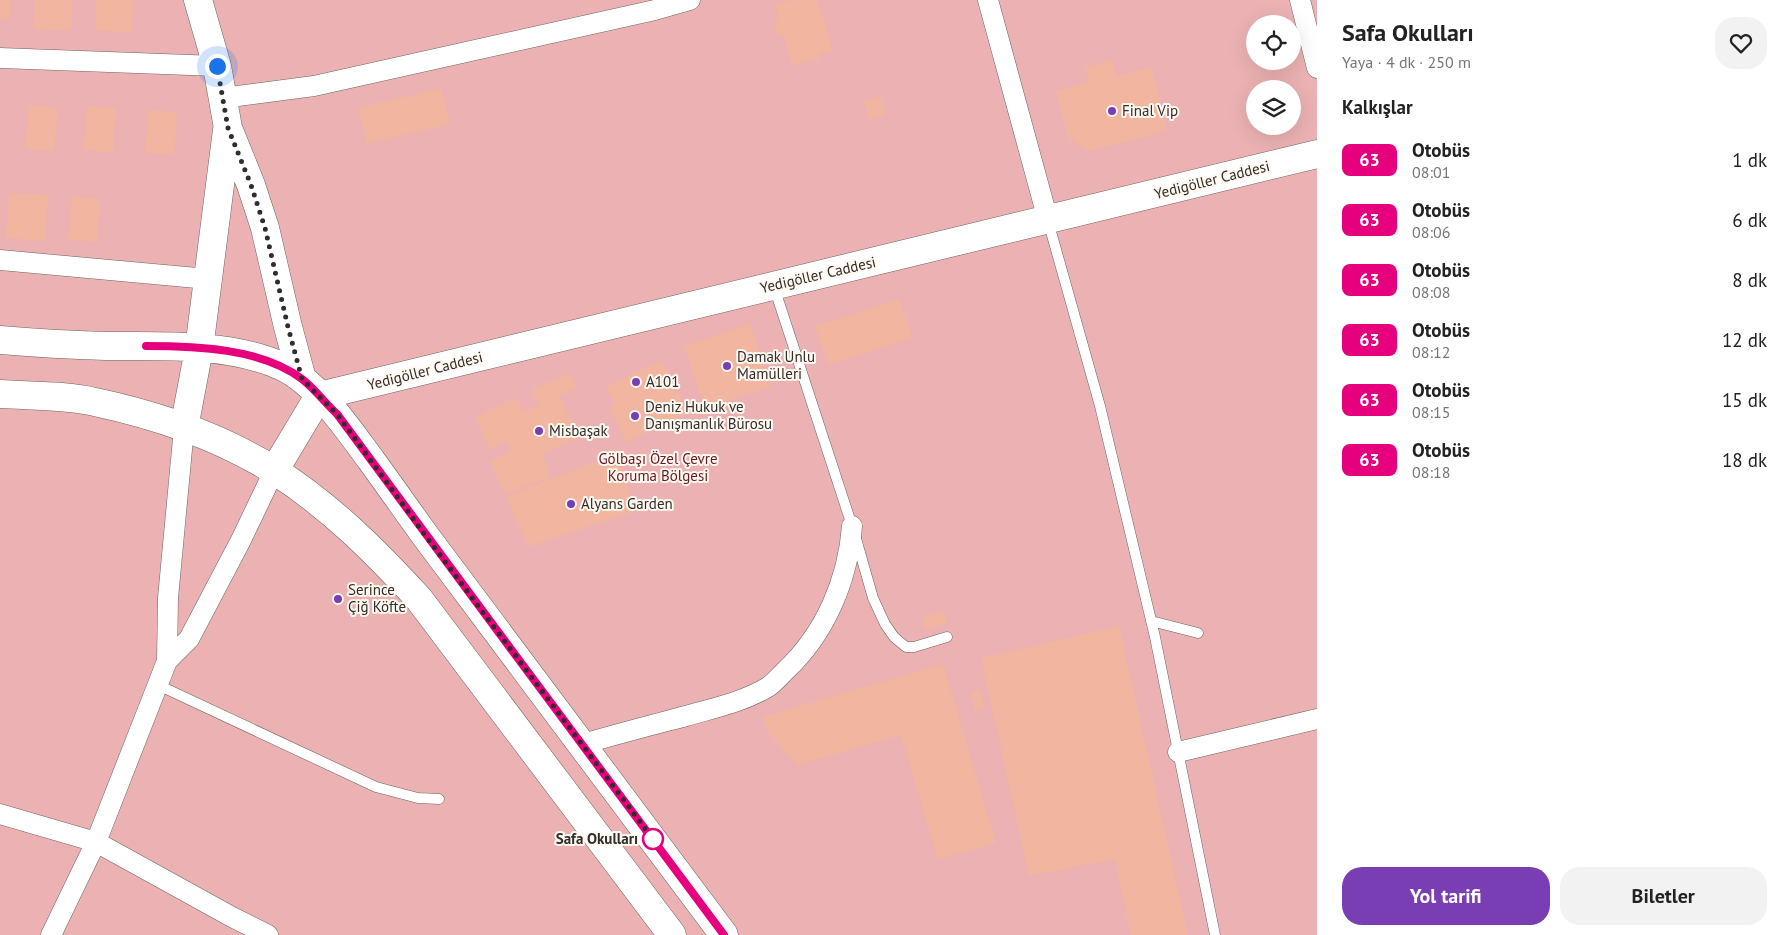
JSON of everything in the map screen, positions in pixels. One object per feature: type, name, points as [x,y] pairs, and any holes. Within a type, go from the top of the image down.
[{"type":"main road","points":[[198,0],[217,66],[228,128],[251,185],[265,228],[288,327],[311,388],[274,471]]},
{"type":"main road","points":[[184,428],[199,349],[228,128]]},
{"type":"main road","name":"Yedigöller Caddesi","points":[[311,388],[774,285],[1317,154]]},
{"type":"main road","points":[[0,340],[58,345],[178,346],[241,354],[282,366],[311,388],[337,414],[425,535],[724,935]]},
{"type":"main road","points":[[0,394],[93,401],[184,428],[211,439],[274,471],[313,497],[354,532],[419,599],[672,935]]},
{"type":"main road","points":[[656,913],[689,887]]},
{"type":"street","points":[[222,98],[314,86],[655,10],[690,0]]},
{"type":"street","points":[[988,0],[1048,220]]},
{"type":"street","points":[[1300,0],[1317,68]]},
{"type":"street","points":[[0,58],[217,66]]},
{"type":"street","points":[[0,260],[208,279]]},
{"type":"street","points":[[51,935],[96,842],[167,661],[168,598],[184,428]]},
{"type":"street","points":[[167,661],[189,639],[241,540],[274,471]]},
{"type":"street","points":[[583,744],[741,700],[770,686],[798,659],[817,635],[837,593],[846,567],[851,545],[852,526]]},
{"type":"street","points":[[1178,752],[1317,719]]},
{"type":"street","points":[[0,814],[96,842],[268,935]]},
{"type":"lane","points":[[1048,220],[1100,406],[1151,621],[1215,935]]},
{"type":"lane","points":[[774,285],[874,598],[885,624],[894,637],[906,646],[914,647],[947,637]]},
{"type":"lane","points":[[1151,621],[1198,634]]},
{"type":"lane","points":[[158,685],[376,787],[418,798],[439,799]]},
{"type":"green space","name":"Gölbaşı Özel Çevre Koruma Bölgesi","points":[[0,0],[1317,0],[1317,935],[0,935]]},
{"type":"building","points":[[0,0],[11,0],[10,19],[0,19]]},
{"type":"building","points":[[35,0],[72,0],[71,30],[34,29]]},
{"type":"building","points":[[96,0],[133,0],[132,32],[95,30]]},
{"type":"building","points":[[792,0],[818,0],[832,51],[818,54],[819,59],[792,66],[784,35],[778,37],[774,20],[779,19],[775,4]]},
{"type":"building","name":"Final Vip","points":[[1112,60],[1116,76],[1151,67],[1167,131],[1088,151],[1068,137],[1056,91],[1089,82],[1086,67]]},
{"type":"building","points":[[441,88],[450,124],[367,144],[358,108]]},
{"type":"building","points":[[880,96],[886,115],[870,120],[864,101]]},
{"type":"building","points":[[29,105],[58,108],[54,151],[25,149]]},
{"type":"building","points":[[87,106],[116,108],[113,152],[84,150]]},
{"type":"building","points":[[149,110],[177,112],[174,155],[145,153]]},
{"type":"building","points":[[9,193],[48,195],[45,241],[6,238]]},
{"type":"building","points":[[72,196],[100,199],[97,242],[68,240]]},
{"type":"building","points":[[900,299],[912,338],[828,365],[815,326]]},
{"type":"building","name":"Damak Unlu Mamülleri","points":[[750,324],[771,386],[705,409],[684,346]]},
{"type":"building","points":[[662,360],[687,413],[626,442],[609,408],[615,405],[606,387]]},
{"type":"building","points":[[570,373],[577,388],[559,396],[579,437],[543,454],[550,477],[505,494],[490,462],[511,451],[507,441],[490,449],[475,417],[516,397],[524,412],[539,405],[532,390]]},
{"type":"building","name":"Alyans Garden","points":[[616,454],[636,511],[528,547],[506,496]]},
{"type":"building","points":[[944,611],[948,623],[925,630],[921,618]]},
{"type":"building","points":[[1119,626],[1188,935],[1131,935],[1115,859],[1029,876],[981,658]]},
{"type":"building","points":[[943,664],[996,843],[938,860],[901,735],[797,765],[767,731],[762,717]]},
{"type":"building","points":[[980,690],[985,708],[975,711],[971,692]]},
{"type":"bus line","name":"63","points":[[146,346],[178,346],[241,354],[282,366],[302,379],[337,414],[425,535],[724,935]]},
{"type":"place","name":"Final Vip","points":[[1112,111]]},
{"type":"place","name":"Damak Unlu Mamülleri","points":[[727,366]]},
{"type":"place","name":"A101","points":[[636,382]]},
{"type":"place","name":"Deniz Hukuk ve Danışmanlık Bürosu","points":[[635,416]]},
{"type":"place","name":"Misbaşak","points":[[539,431]]},
{"type":"place","name":"Alyans Garden","points":[[571,504]]},
{"type":"place","name":"Serince Çiğ Köfte","points":[[338,599]]},
{"type":"place","name":"Safa Okulları","points":[[653,839]]},
{"type":"route","points":[[217,66],[228,128],[251,185],[265,228],[302,379],[337,414],[425,535],[653,839]]}]
